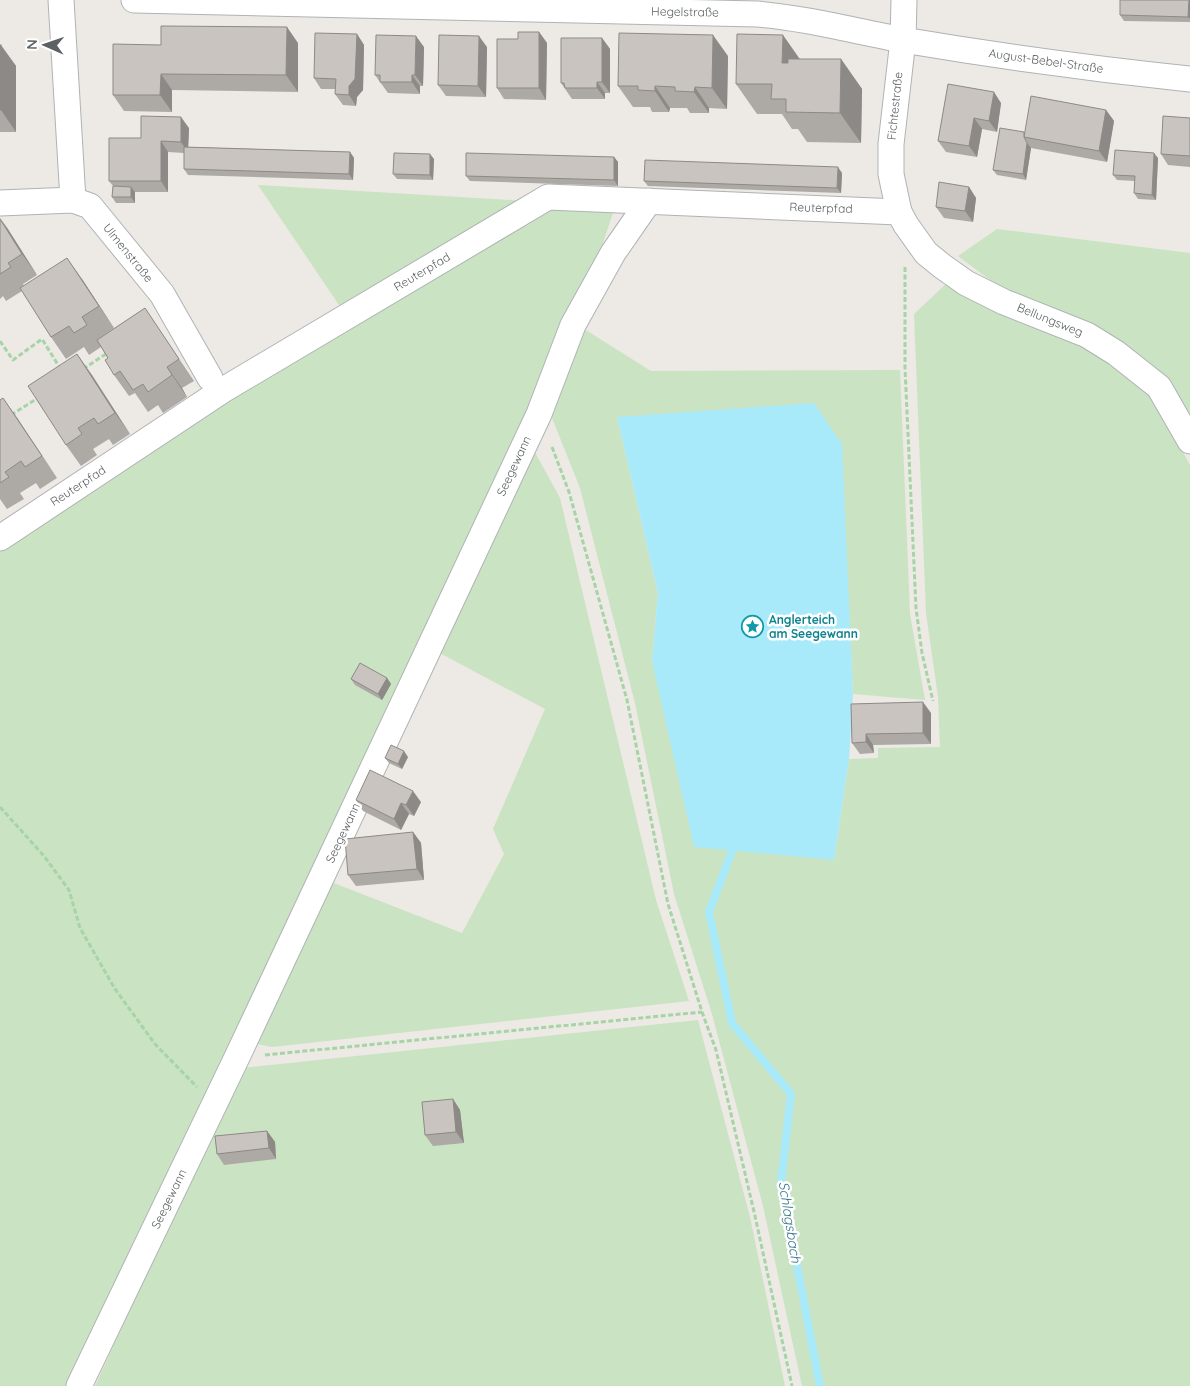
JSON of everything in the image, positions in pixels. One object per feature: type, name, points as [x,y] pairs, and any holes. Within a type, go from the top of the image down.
[{"type":"street","points":[[0,203],[74,200],[61,0]]},
{"type":"street","name":"Hegelstraße","points":[[134,0],[674,6],[784,16],[903,40]]},
{"type":"street","name":"Fichtestraße","points":[[899,212],[891,174],[891,144],[903,40],[904,0]]},
{"type":"street","name":"August-Bebel-Straße","points":[[903,40],[1058,64],[1190,79]]},
{"type":"street","name":"Reuterpfad","points":[[0,538],[223,390],[548,197],[899,212]]},
{"type":"street","name":"Ulmenstraße","points":[[74,200],[90,206],[162,294],[210,378]]},
{"type":"street","name":"Seegewann","points":[[79,1386],[239,1053],[539,414],[573,325],[613,253],[648,201]]},
{"type":"street","name":"Bellungsweg","points":[[899,212],[926,253],[966,283],[1004,302],[1087,335],[1116,353],[1160,387],[1190,441]]},
{"type":"path","points":[[905,261],[905,368],[916,608],[922,653],[933,701]]},
{"type":"path","points":[[0,341],[13,360],[42,339],[62,371]]},
{"type":"path","points":[[75,374],[116,348]]},
{"type":"path","points":[[8,417],[42,395]]},
{"type":"path","points":[[539,414],[570,492],[624,691],[668,904],[718,1059],[792,1386]]},
{"type":"path","points":[[0,807],[44,856],[69,890],[80,928],[115,988],[155,1044],[214,1105]]},
{"type":"path","points":[[239,1053],[262,1056],[702,1012]]},
{"type":"green space","points":[[258,185],[528,201],[343,311]]},
{"type":"green space","points":[[551,202],[616,204],[603,243],[529,408],[297,899],[123,1278],[68,1386],[0,1386],[0,550],[172,434]]},
{"type":"green space","points":[[997,229],[1190,253],[1190,426],[1168,383],[1002,289],[958,256]]},
{"type":"green space","points":[[946,284],[992,307],[1082,345],[1152,395],[1190,465],[1190,1386],[802,1386],[763,1206],[712,1014],[674,894],[635,703],[580,488],[550,413],[581,327],[651,371],[900,370],[910,614],[925,700],[853,694],[847,575],[617,417],[658,593],[652,661],[834,860],[849,759],[878,758],[878,748],[940,747],[938,697],[926,613],[914,314]]},
{"type":"green space","points":[[531,445],[560,498],[656,900],[689,1001],[272,1047],[257,1044],[326,880],[462,933],[504,854],[493,829],[545,709],[434,650]]},
{"type":"green space","points":[[698,1020],[750,1217],[785,1386],[95,1386],[242,1068]]},
{"type":"water","name":"Anglerteich am Seegewann","points":[[814,403],[842,444],[853,694],[849,759],[834,860],[694,847],[652,661],[658,593],[617,417]]},
{"type":"building","points":[[1120,0],[1189,0],[1188,17],[1120,15]]},
{"type":"building","points":[[161,26],[287,27],[286,75],[161,74],[160,95],[113,95],[113,44],[161,45]]},
{"type":"building","points":[[518,32],[539,32],[539,88],[497,88],[497,39],[518,39]]},
{"type":"building","points":[[315,33],[357,34],[355,79],[349,86],[349,95],[335,94],[336,79],[314,78]]},
{"type":"building","points":[[619,33],[713,35],[712,88],[695,87],[694,92],[675,91],[675,87],[655,86],[655,91],[638,90],[638,86],[618,86]]},
{"type":"building","points":[[737,34],[783,35],[782,63],[788,63],[788,59],[841,59],[840,113],[786,112],[786,99],[771,99],[772,84],[736,84]]},
{"type":"building","points":[[376,35],[416,36],[415,75],[412,75],[412,82],[380,82],[380,75],[375,75]]},
{"type":"building","points":[[439,35],[479,36],[478,86],[438,85]]},
{"type":"building","points":[[561,38],[602,38],[602,82],[597,82],[597,88],[565,88],[564,83],[561,83]]},
{"type":"building","points":[[1,45],[1,110],[0,110]]},
{"type":"building","points":[[948,84],[994,92],[989,121],[974,118],[969,146],[938,141]]},
{"type":"building","points":[[1031,96],[1106,110],[1099,151],[1024,137]]},
{"type":"building","points":[[141,116],[181,117],[181,142],[161,141],[161,181],[109,181],[109,138],[141,138]]},
{"type":"building","points":[[1163,116],[1190,118],[1190,156],[1161,154]]},
{"type":"building","points":[[1000,128],[1024,132],[1027,143],[1023,174],[993,170]]},
{"type":"building","points":[[184,147],[350,152],[349,174],[184,169]]},
{"type":"building","points":[[1115,150],[1154,153],[1152,195],[1134,193],[1135,176],[1113,175]]},
{"type":"building","points":[[394,153],[430,154],[430,175],[393,174]]},
{"type":"building","points":[[466,153],[614,157],[614,180],[466,176]]},
{"type":"building","points":[[645,160],[838,167],[837,188],[644,181]]},
{"type":"building","points":[[939,182],[969,187],[965,211],[936,207]]},
{"type":"building","points":[[113,186],[131,187],[131,197],[112,197]]},
{"type":"building","points":[[0,219],[22,254],[8,263],[11,267],[0,274]]},
{"type":"building","points":[[67,258],[99,306],[82,317],[87,325],[74,333],[69,326],[51,337],[20,288]]},
{"type":"building","points":[[145,308],[179,359],[167,367],[172,375],[148,392],[143,384],[133,390],[120,371],[114,375],[105,360],[108,358],[97,340]]},
{"type":"building","points":[[77,354],[115,413],[98,424],[94,418],[78,428],[82,434],[66,445],[28,386]]},
{"type":"building","points":[[3,398],[42,456],[25,467],[21,461],[5,472],[9,477],[0,483],[0,400]]},
{"type":"building","points":[[360,663],[387,678],[378,694],[351,679]]},
{"type":"building","points":[[923,702],[923,733],[866,734],[866,742],[852,743],[851,704]]},
{"type":"building","points":[[391,745],[404,751],[398,764],[385,758]]},
{"type":"building","points":[[370,770],[413,791],[406,805],[401,803],[394,819],[356,800]]},
{"type":"building","points":[[413,832],[417,869],[348,875],[345,839]]},
{"type":"building","points":[[453,1099],[456,1132],[425,1135],[422,1102]]},
{"type":"building","points":[[267,1131],[269,1148],[217,1154],[215,1136]]},
{"type":"waterway","name":"Schlagsbach","points":[[732,851],[709,912],[732,1023],[791,1094],[781,1182],[820,1386]]},
{"type":"place","name":"Anglerteich am Seegewann","points":[[753,627]]}]
